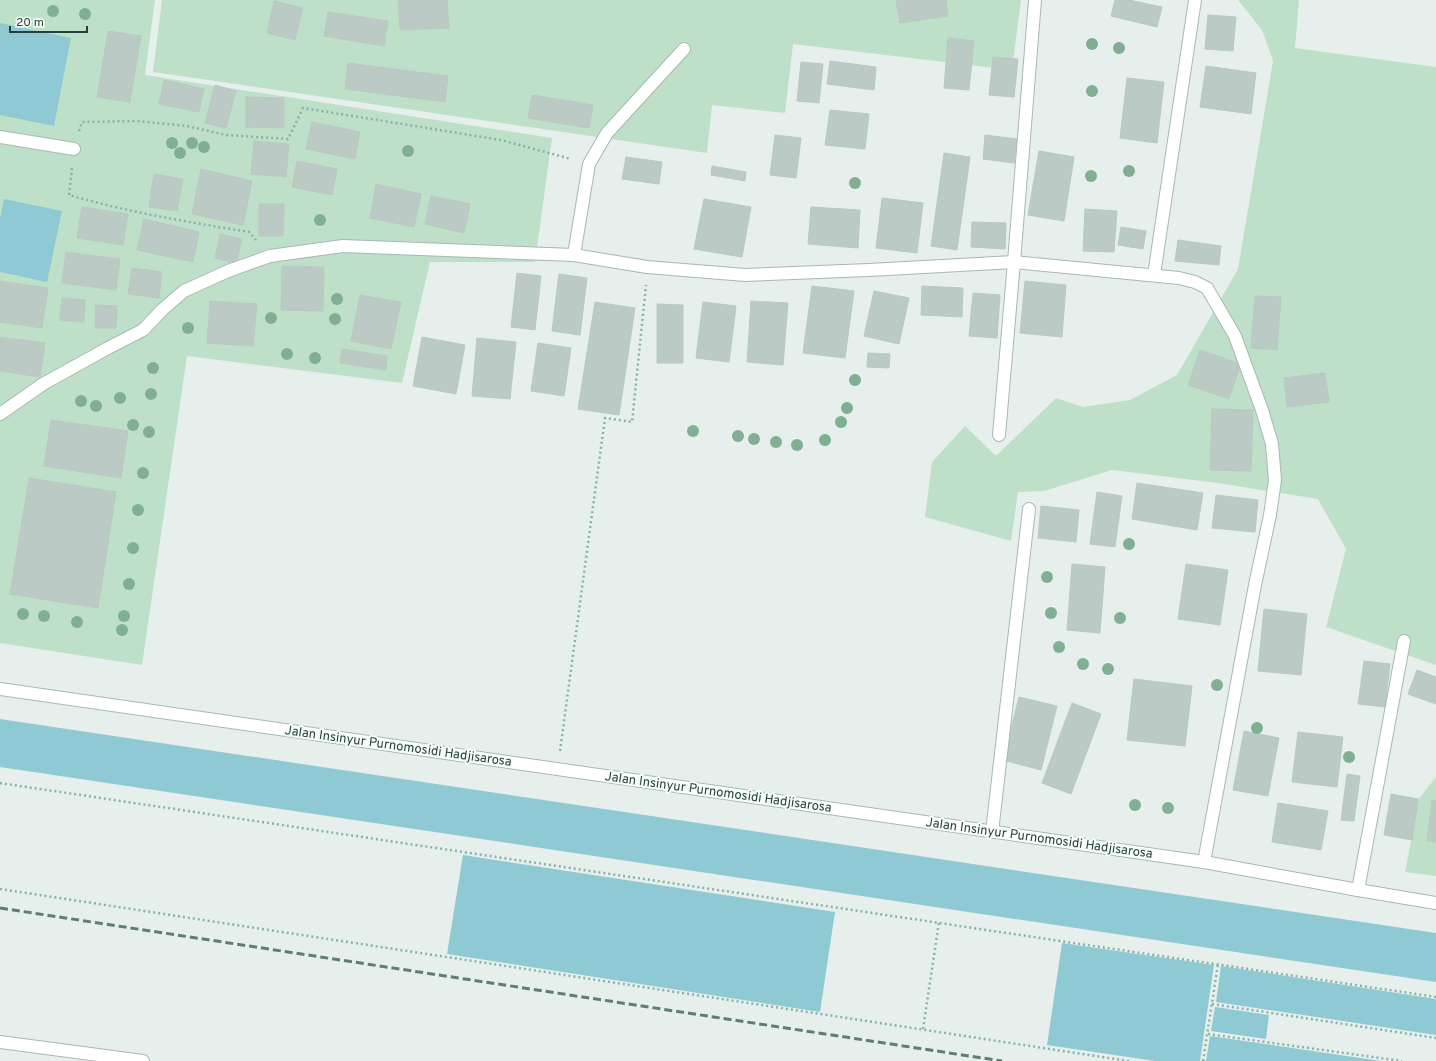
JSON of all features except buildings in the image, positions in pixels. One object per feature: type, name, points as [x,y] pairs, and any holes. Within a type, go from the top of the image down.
[{"type":"street","points":[[999,435],[1035,0]]},
{"type":"street","points":[[1154,275],[1195,0]]},
{"type":"street","points":[[574,254],[589,164],[607,133],[684,49]]},
{"type":"street","points":[[0,137],[74,149]]},
{"type":"street","points":[[0,414],[43,384],[143,330],[184,291],[228,271],[270,256],[343,246],[574,254],[648,267],[745,275],[1014,262],[1154,275],[1180,278],[1195,282],[1207,288],[1235,336],[1262,410],[1272,444],[1275,480],[1270,515],[1204,862]]},
{"type":"street","points":[[992,832],[1029,509]]},
{"type":"street","points":[[1358,890],[1404,641]]},
{"type":"street","name":"Jalan Insinyur Purnomosidi Hadjisarosa","points":[[0,689],[1204,862],[1436,903]]},
{"type":"street","points":[[0,1042],[143,1061]]},
{"type":"path","points":[[270,256],[249,232],[209,226],[101,204],[69,195],[74,149],[82,122],[137,121],[187,126],[226,135],[288,139],[303,108],[501,140],[589,164]]},
{"type":"path","points":[[558,770],[605,418],[632,422],[648,267]]},
{"type":"path","points":[[0,783],[1436,997]]},
{"type":"path","points":[[0,889],[1130,1061]]},
{"type":"path","points":[[923,1030],[939,922]]},
{"type":"path","points":[[1203,1061],[1218,964]]},
{"type":"path","points":[[1212,1004],[1436,1038]]},
{"type":"path","points":[[1208,1034],[1402,1061]]},
{"type":"green space","points":[[0,0],[155,0],[145,75],[552,138],[535,262],[430,262],[402,383],[187,356],[142,665],[0,643]]},
{"type":"green space","points":[[162,0],[1021,0],[1012,70],[793,44],[785,113],[712,105],[707,153],[153,72]]},
{"type":"green space","points":[[1238,0],[1299,0],[1295,48],[1436,67],[1436,665],[1326,627],[1346,549],[1318,499],[1218,483],[1112,470],[1044,491],[1018,492],[1011,541],[925,517],[932,462],[965,426],[996,456],[1056,398],[1083,407],[1130,400],[1177,375],[1238,269],[1273,61],[1262,30]]},
{"type":"green space","points":[[1436,777],[1436,876],[1405,872],[1412,836],[1413,806]]},
{"type":"water","points":[[0,23],[71,38],[54,126],[0,115]]},
{"type":"water","points":[[4,199],[62,211],[47,282],[0,272],[0,219]]},
{"type":"water","points":[[0,719],[1436,933],[1436,982],[0,767]]},
{"type":"water","points":[[463,855],[835,912],[820,1012],[447,954]]},
{"type":"water","points":[[1062,943],[1214,965],[1200,1061],[1155,1061],[1047,1045]]},
{"type":"water","points":[[1221,966],[1436,999],[1436,1035],[1216,1002]]},
{"type":"water","points":[[1215,1007],[1269,1015],[1266,1039],[1211,1031]]},
{"type":"water","points":[[1210,1036],[1381,1061],[1206,1061]]},
{"type":"railway","points":[[0,908],[1002,1061]]}]
